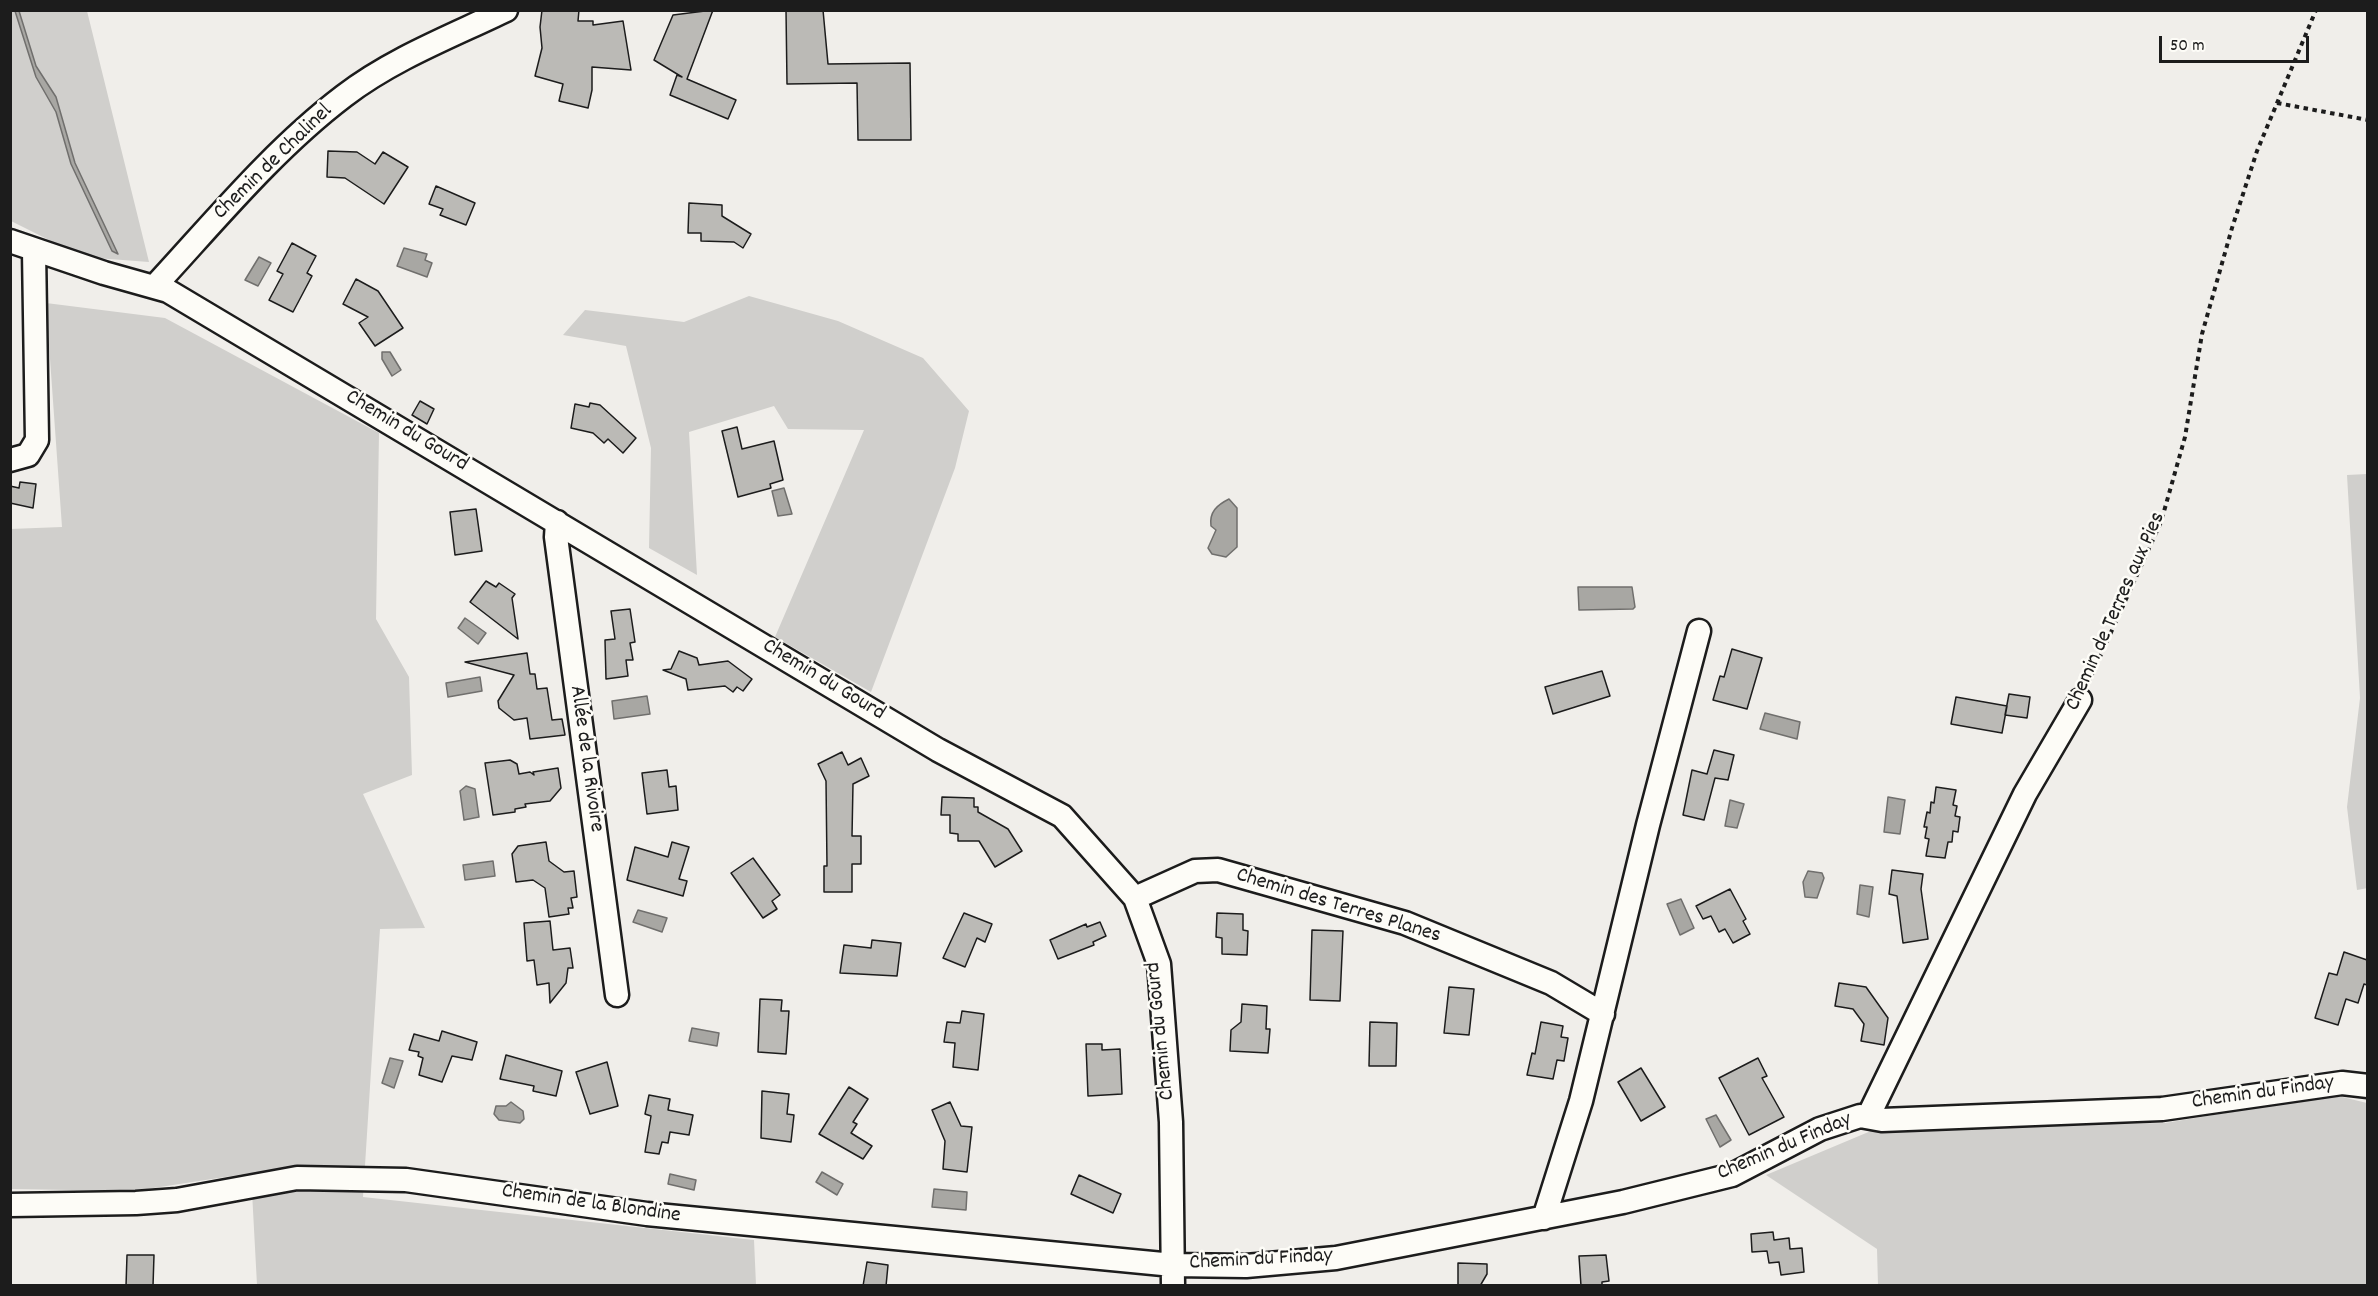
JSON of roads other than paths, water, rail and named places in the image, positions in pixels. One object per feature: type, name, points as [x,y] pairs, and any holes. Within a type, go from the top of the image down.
[{"type":"street","name":"Chemin de Chalinel","points":[[145,285],[282,149],[346,94],[413,55],[506,10]]},
{"type":"street","name":"Chemin du Gourd","points":[[10,241],[34,251],[168,291],[938,750],[1062,816],[1135,898],[1159,964],[1171,1122],[1173,1275]]},
{"type":"street","points":[[10,460],[28,455],[38,440],[34,251]]},
{"type":"street","name":"Allée de la Rivoire","points":[[557,522],[556,537],[617,995]]},
{"type":"street","points":[[1544,1218],[1581,1101],[1648,825],[1699,631]]},
{"type":"street","name":"Chemin de Terres aux Pies","points":[[1868,1117],[2025,794],[2080,700]]},
{"type":"street","name":"Chemin des Terres Planes","points":[[1135,898],[1195,871],[1218,870],[1405,922],[1551,983],[1603,1014]]},
{"type":"street","name":"Chemin du Finday","points":[[1173,1275],[1294,1264],[1544,1218],[1732,1175],[1820,1129],[1860,1116],[1882,1119],[2162,1109],[2342,1083],[2367,1086]]},
{"type":"street","name":"Chemin de la Blondine","points":[[10,1205],[69,1206],[146,1203],[297,1178],[406,1180],[647,1214],[1015,1248],[1173,1275]]}]
